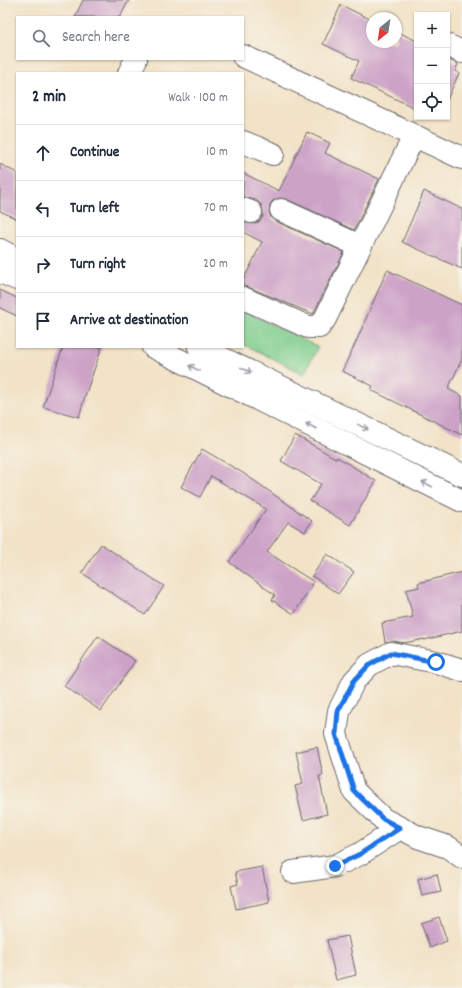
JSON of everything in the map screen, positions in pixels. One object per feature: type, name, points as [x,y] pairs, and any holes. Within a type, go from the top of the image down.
[{"type":"street","points":[[450,46],[462,52]]},
{"type":"street","points":[[244,56],[462,158]]},
{"type":"street","points":[[130,72],[136,60]]},
{"type":"street","points":[[244,298],[308,327],[319,327],[325,319],[414,136]]},
{"type":"street","points":[[244,142],[273,154]]},
{"type":"street","points":[[281,210],[360,246]]},
{"type":"street","points":[[0,250],[16,258]]},
{"type":"street","points":[[0,272],[16,280]]},
{"type":"street","points":[[155,348],[462,501]]},
{"type":"street","points":[[201,348],[462,475]]},
{"type":"street","points":[[462,670],[436,662],[391,653],[369,665],[354,681],[338,711],[336,734],[354,791],[383,819],[418,837],[448,847],[462,857]]},
{"type":"street","points":[[293,872],[335,866],[360,854],[400,828]]},
{"type":"green space","points":[[244,310],[318,347],[304,374],[244,344]]},
{"type":"building","points":[[83,0],[129,0],[121,16],[75,16]]},
{"type":"building","points":[[341,5],[366,17],[366,48],[402,48],[402,34],[414,40],[414,108],[351,78],[359,61],[323,44]]},
{"type":"building","points":[[450,60],[458,64],[455,71],[459,73],[450,93]]},
{"type":"building","points":[[307,132],[330,143],[325,153],[379,179],[354,230],[286,199],[280,198],[274,200],[270,204],[269,212],[271,218],[275,221],[344,252],[313,314],[244,286],[244,279],[262,242],[244,233],[244,222],[253,224],[259,222],[263,217],[263,210],[261,204],[256,200],[244,197],[244,174],[279,191]]},
{"type":"building","points":[[0,164],[16,172],[16,219],[0,211]]},
{"type":"building","points":[[424,191],[462,209],[462,269],[402,242]]},
{"type":"building","points":[[387,270],[462,305],[462,359],[448,389],[462,396],[462,435],[371,390],[373,386],[342,371]]},
{"type":"building","points":[[0,290],[16,298],[16,316],[0,308]]},
{"type":"building","points":[[63,348],[102,348],[79,417],[43,407]]},
{"type":"building","points":[[295,435],[337,459],[337,457],[376,481],[350,525],[310,501],[321,484],[281,461]]},
{"type":"building","points":[[202,449],[243,473],[312,521],[305,532],[288,522],[267,552],[314,582],[294,614],[272,600],[275,595],[229,562],[266,509],[211,476],[200,497],[181,487]]},
{"type":"building","points":[[101,544],[164,586],[145,615],[82,573]]},
{"type":"building","points":[[327,554],[354,572],[338,594],[312,576]]},
{"type":"building","points":[[462,572],[462,631],[404,643],[393,641],[385,642],[382,623],[413,617],[406,590],[419,587],[418,583]]},
{"type":"building","points":[[98,636],[135,661],[101,711],[64,686]]},
{"type":"building","points":[[317,747],[323,775],[319,776],[327,814],[303,820],[295,786],[303,784],[296,752]]},
{"type":"building","points":[[262,867],[269,902],[236,909],[231,886],[238,884],[235,872]]},
{"type":"building","points":[[437,874],[441,892],[422,896],[418,879]]},
{"type":"building","points":[[439,917],[447,941],[430,948],[421,923]]},
{"type":"building","points":[[348,936],[356,975],[336,980],[327,940]]},
{"type":"route","points":[[335,866],[360,854],[400,828],[383,819],[354,791],[336,734],[338,711],[354,681],[369,665],[391,653],[436,662]]}]
